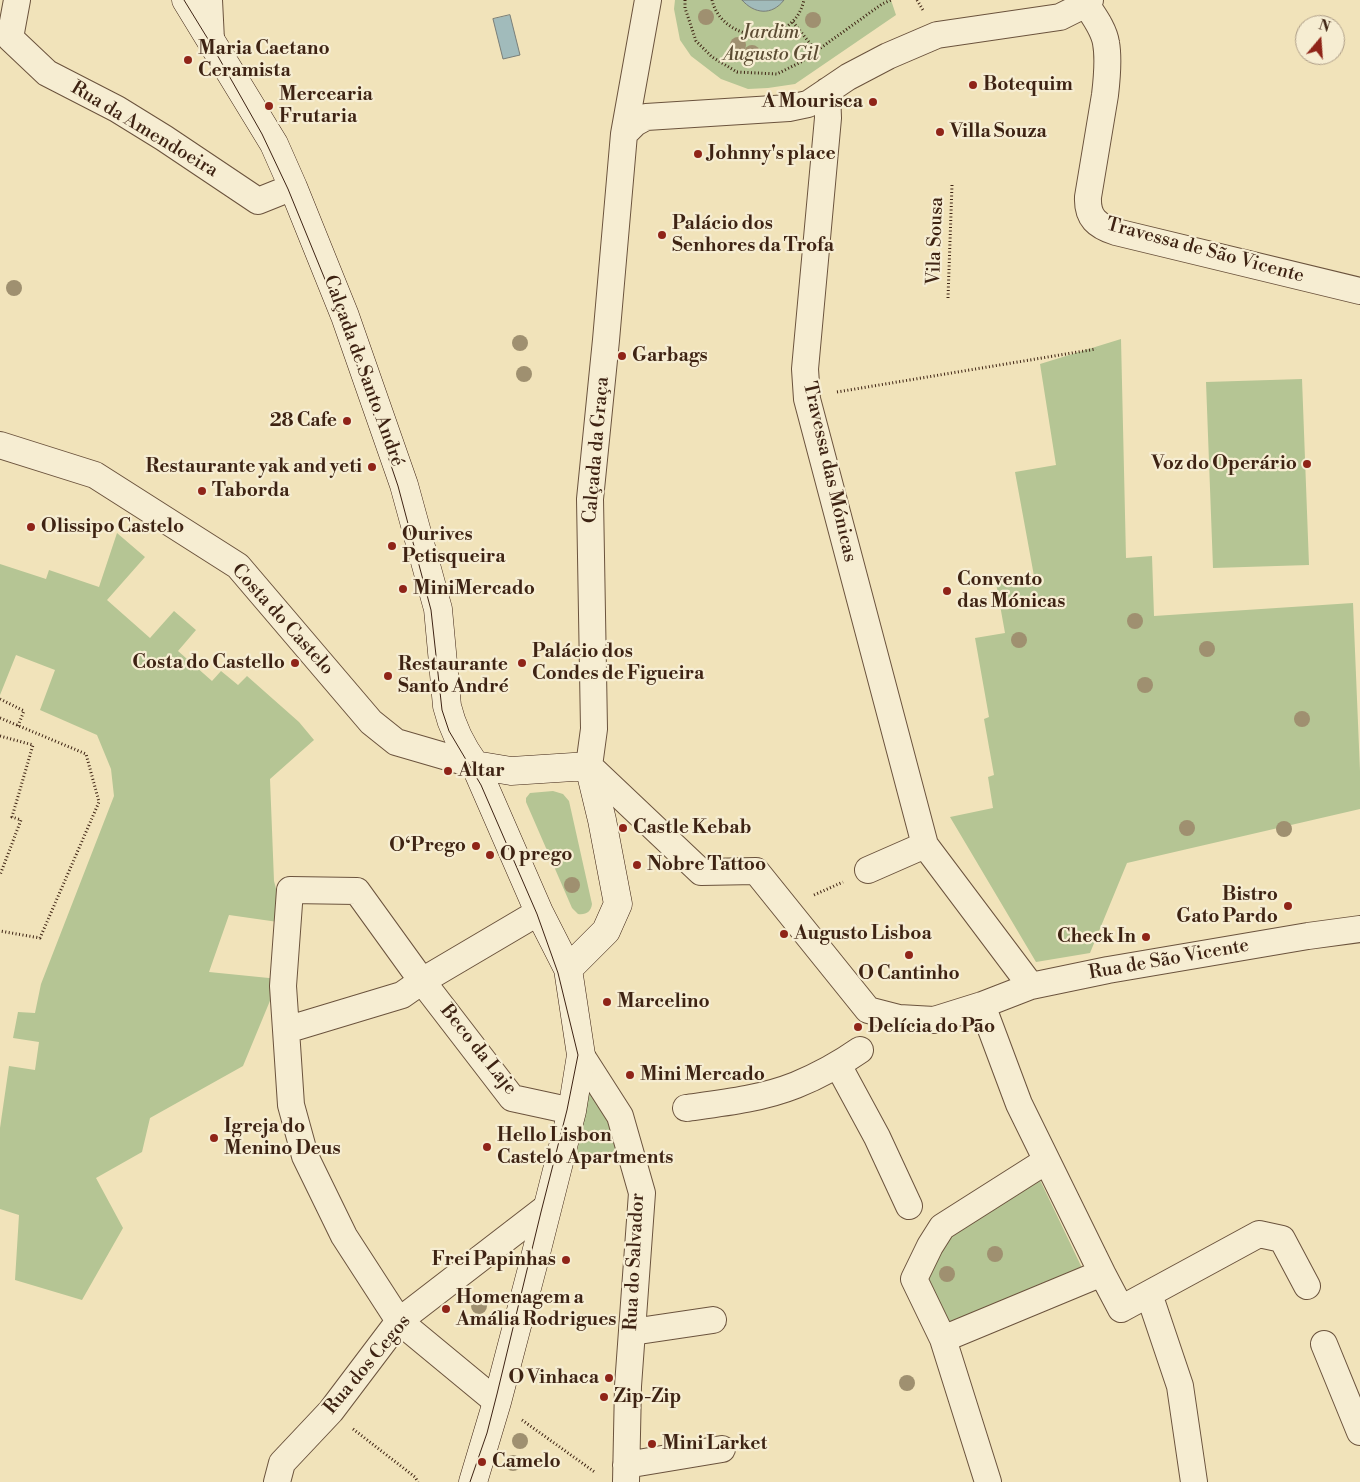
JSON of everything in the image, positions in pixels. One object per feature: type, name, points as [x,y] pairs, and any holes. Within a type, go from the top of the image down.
[{"type":"street","name":"Rua da Amendoeira","points":[[17,0],[10,38],[47,73],[117,109],[258,201],[293,187]]},
{"type":"street","name":"Calçada de Santo André","points":[[186,0],[274,144],[345,316],[404,485],[438,609],[450,720],[466,752],[475,765],[539,912],[568,969],[581,1055],[572,1111],[497,1402],[473,1482]]},
{"type":"street","points":[[209,0],[211,40]]},
{"type":"street","name":"Calçada da Graça","points":[[568,969],[606,931],[618,904],[602,820],[589,766],[594,729],[590,499],[624,134],[648,0]]},
{"type":"street","points":[[624,134],[635,123],[646,117],[789,108],[808,104],[848,77],[888,56],[937,35],[1060,17],[1088,2]]},
{"type":"street","name":"Travessa de São Vicente","points":[[1088,2],[1106,42],[1105,95],[1088,197],[1088,206],[1093,219],[1099,225],[1116,232],[1360,291]]},
{"type":"street","name":"Travessa das Mónicas","points":[[827,91],[828,118],[805,369],[807,399],[925,845],[1031,986]]},
{"type":"street","name":"Costa do Castelo","points":[[0,446],[94,475],[238,566],[371,722],[396,742],[475,765]]},
{"type":"street","points":[[475,765],[511,771],[589,766]]},
{"type":"street","name":"Rua de São Vicente","points":[[589,766],[701,872],[756,871],[868,1010],[899,1018],[934,1020],[1031,986],[1108,970],[1360,929]]},
{"type":"street","points":[[868,870],[925,845]]},
{"type":"street","name":"Beco da Laje","points":[[286,1030],[283,986],[290,890],[357,892],[422,981],[512,1098],[572,1111]]},
{"type":"street","points":[[497,1402],[399,1321],[344,1236],[305,1156],[291,1105],[286,1030],[402,995],[422,981],[539,912]]},
{"type":"street","points":[[982,1004],[1020,1104],[1046,1161],[1121,1309],[1259,1234],[1282,1239],[1307,1286]]},
{"type":"street","points":[[686,1108],[768,1094],[796,1085],[838,1065],[860,1050]]},
{"type":"street","name":"Rua do Salvador","points":[[581,1055],[620,1116],[642,1193],[628,1386],[618,1475]]},
{"type":"street","points":[[838,1065],[877,1137],[909,1206]]},
{"type":"street","points":[[988,1482],[943,1339],[914,1279],[925,1240],[942,1227],[1046,1161]]},
{"type":"street","name":"Rua dos Cegos","points":[[277,1482],[282,1462],[330,1411],[399,1321],[547,1207]]},
{"type":"street","points":[[943,1339],[1102,1273]]},
{"type":"street","points":[[1148,1294],[1180,1386],[1194,1482]]},
{"type":"street","points":[[632,1332],[713,1320]]},
{"type":"street","points":[[1324,1344],[1360,1432]]},
{"type":"street","points":[[618,1475],[722,1449]]},
{"type":"path","points":[[685,0],[685,8],[696,41],[712,57],[737,72],[777,74],[801,62],[882,4],[891,0]]},
{"type":"path","points":[[712,0],[720,18],[732,28],[748,34],[764,36],[779,31],[793,22],[801,10],[804,0]]},
{"type":"path","points":[[876,0],[882,4]]},
{"type":"path","points":[[793,22],[816,51]]},
{"type":"path","name":"Vila Sousa","points":[[948,298],[952,185]]},
{"type":"path","points":[[807,399],[826,394],[1096,349]]},
{"type":"path","points":[[0,699],[24,711],[18,726]]},
{"type":"path","points":[[0,718],[86,754],[99,802],[40,938],[0,931]]},
{"type":"path","points":[[0,736],[33,745],[12,817],[21,820],[0,875]]},
{"type":"path","points":[[787,908],[868,870]]},
{"type":"path","points":[[497,1402],[618,1475]]},
{"type":"path","points":[[330,1411],[415,1477],[418,1482]]},
{"type":"green space","name":"Jardim Augusto Gil","points":[[675,0],[891,0],[896,15],[795,84],[748,89],[721,79],[691,56],[680,40],[674,9]]},
{"type":"green space","points":[[1121,339],[1126,558],[1152,556],[1154,616],[1353,603],[1360,809],[1127,863],[1090,953],[1036,962],[950,817],[993,808],[988,777],[994,775],[984,719],[989,717],[975,638],[1005,633],[996,583],[1034,576],[1015,472],[1056,465],[1040,364]]},
{"type":"green space","points":[[1302,379],[1309,565],[1213,568],[1206,382]]},
{"type":"green space","points":[[117,533],[145,557],[107,600],[150,638],[174,611],[196,630],[178,651],[212,681],[221,671],[238,685],[247,676],[299,722],[314,740],[270,779],[274,881],[285,923],[229,915],[209,972],[279,979],[243,1066],[150,1118],[142,1152],[96,1178],[123,1228],[82,1300],[15,1280],[19,1215],[0,1209],[0,1128],[9,1066],[35,1070],[39,1042],[13,1038],[18,1012],[35,1013],[41,984],[114,796],[111,769],[97,735],[40,710],[55,670],[16,655],[0,695],[0,564],[46,579],[49,570],[99,587]]},
{"type":"green space","points":[[553,791],[563,794],[569,801],[592,904],[589,911],[583,914],[578,914],[572,908],[526,802],[526,798],[530,793]]},
{"type":"green space","points":[[589,1082],[626,1152],[575,1165]]},
{"type":"green space","points":[[1039,1178],[1083,1270],[944,1324],[924,1278],[939,1238]]},
{"type":"water","points":[[742,0],[784,0],[774,9],[763,11],[752,8]]},
{"type":"water","points":[[510,15],[520,55],[503,59],[493,19]]},
{"type":"tram line","points":[[184,0],[262,134],[288,189],[342,321],[398,486],[431,610],[442,710],[449,731],[481,785],[537,914],[558,973],[578,1055],[567,1110],[497,1394],[487,1433],[470,1482]]},
{"type":"place","name":"Maria Caetano Ceramista","points":[[188,60]]},
{"type":"place","name":"Botequim","points":[[973,85]]},
{"type":"place","name":"A Mourisca","points":[[873,102]]},
{"type":"place","name":"Mercearia Frutaria","points":[[269,106]]},
{"type":"place","name":"Villa Souza","points":[[940,132]]},
{"type":"place","name":"Johnny's place","points":[[698,154]]},
{"type":"place","name":"Palácio dos Senhores da Trofa","points":[[662,235]]},
{"type":"place","name":"Garbags","points":[[622,356]]},
{"type":"place","name":"28 Cafe","points":[[347,421]]},
{"type":"place","name":"Voz do Operário","points":[[1307,464]]},
{"type":"place","name":"Restaurante yak and yeti","points":[[372,467]]},
{"type":"place","name":"Taborda","points":[[202,491]]},
{"type":"place","name":"Olissipo Castelo","points":[[31,527]]},
{"type":"place","name":"Ourives Petisqueira","points":[[392,546]]},
{"type":"place","name":"MiniMercado","points":[[403,589]]},
{"type":"place","name":"Convento das Mónicas","points":[[947,591]]},
{"type":"place","name":"Costa do Castello","points":[[295,663]]},
{"type":"place","name":"Palácio dos Condes de Figueira","points":[[522,663]]},
{"type":"place","name":"Restaurante Santo André","points":[[388,676]]},
{"type":"place","name":"Altar","points":[[448,771]]},
{"type":"place","name":"Castle Kebab","points":[[623,828]]},
{"type":"place","name":"O‘Prego","points":[[476,846]]},
{"type":"place","name":"O prego","points":[[490,855]]},
{"type":"place","name":"Nobre Tattoo","points":[[637,865]]},
{"type":"place","name":"Bistro Gato Pardo","points":[[1288,906]]},
{"type":"place","name":"Augusto Lisboa","points":[[784,934]]},
{"type":"place","name":"Check In","points":[[1146,937]]},
{"type":"place","name":"O Cantinho","points":[[909,955]]},
{"type":"place","name":"Marcelino","points":[[607,1002]]},
{"type":"place","name":"Delícia do Pão","points":[[858,1027]]},
{"type":"place","name":"Mini Mercado","points":[[630,1075]]},
{"type":"place","name":"Igreja do Menino Deus","points":[[214,1138]]},
{"type":"place","name":"Hello Lisbon Castelo Apartments","points":[[487,1147]]},
{"type":"place","name":"Frei Papinhas","points":[[566,1260]]},
{"type":"place","name":"Homenagem a Amália Rodrigues","points":[[446,1309]]},
{"type":"place","name":"O Vinhaca","points":[[609,1378]]},
{"type":"place","name":"Zip-Zip","points":[[604,1397]]},
{"type":"place","name":"Mini Larket","points":[[652,1444]]},
{"type":"place","name":"Camelo","points":[[482,1462]]}]
